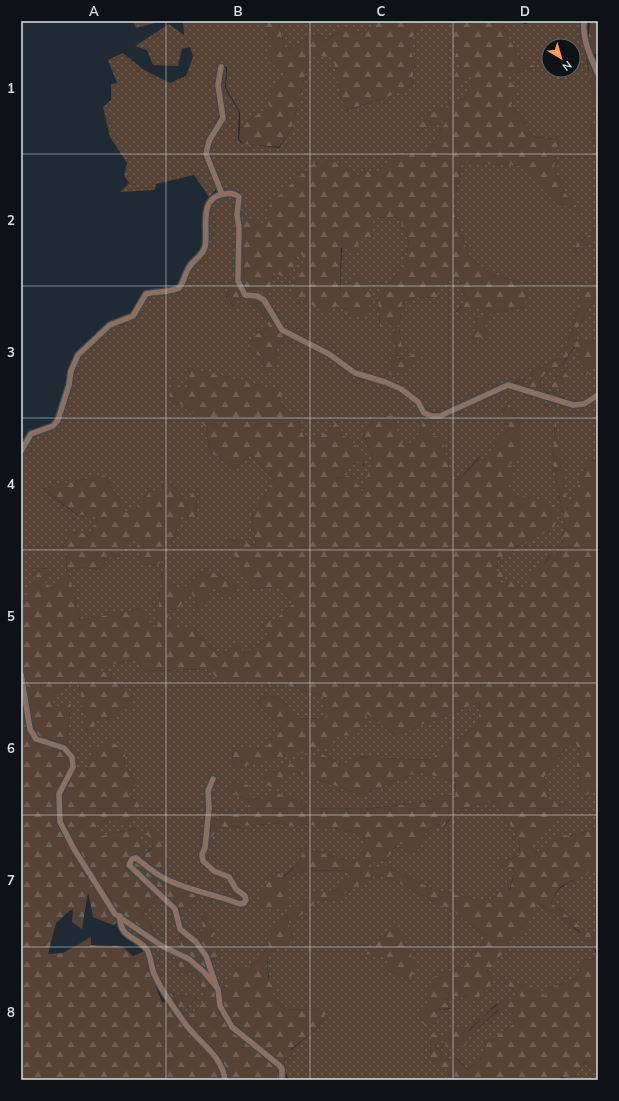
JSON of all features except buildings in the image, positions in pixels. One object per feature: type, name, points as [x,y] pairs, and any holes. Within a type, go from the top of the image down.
[{"type":"street","points":[[584,21],[583,28],[588,52],[598,74]]},
{"type":"street","points":[[221,67],[218,90],[223,118],[209,141],[206,154],[222,194]]},
{"type":"street","points":[[21,451],[31,434],[54,426],[58,420],[69,385],[71,370],[78,355],[110,325],[133,316],[146,294],[155,291],[173,291],[179,288],[190,266],[201,255],[205,247],[207,206],[213,199],[222,194],[236,194],[239,196],[237,215],[239,228],[238,281],[245,295],[257,296],[264,300],[282,330],[329,354],[355,373],[401,389],[418,402],[424,413],[432,416],[440,416],[508,386],[573,405],[584,404],[598,395]]},
{"type":"street","points":[[21,674],[30,729],[36,739],[64,748],[72,757],[73,767],[59,794],[60,822],[98,888],[115,914],[162,946],[189,959],[204,972],[218,989]]},
{"type":"street","points":[[213,779],[208,791],[209,808],[205,848],[202,854],[204,861],[214,871],[231,879],[236,890],[245,896],[246,900],[244,903],[240,904],[217,895],[201,892],[163,878],[136,858],[132,858],[128,865],[175,909],[180,929],[196,942],[206,956],[218,989],[220,1006],[232,1027],[279,1065],[282,1069],[282,1080]]},
{"type":"street","points":[[120,916],[120,922],[127,936],[142,944],[146,950],[154,972],[180,1016],[194,1035],[220,1062],[224,1080]]},
{"type":"green space","points":[[133,21],[162,21],[136,28]]},
{"type":"green space","points":[[183,21],[264,21],[286,71],[267,100],[271,108],[251,118],[240,129],[240,112],[226,88],[227,68],[226,66],[220,66],[221,118],[211,132],[206,160],[217,188],[209,197],[194,175],[156,184],[155,190],[120,192],[129,183],[124,176],[127,163],[110,137],[103,107],[111,100],[111,84],[117,83],[108,60],[123,53],[144,70],[170,83],[186,76],[193,57],[190,47],[182,49],[178,66],[153,65],[147,50],[135,46],[169,24],[184,35]]},
{"type":"green space","points":[[264,21],[278,21],[286,51],[317,33],[325,41],[346,27],[361,36],[376,21],[422,21],[409,44],[415,62],[412,85],[396,94],[344,111],[333,58],[310,54],[292,128],[279,147],[244,144],[239,139],[240,129],[251,118],[270,108],[267,100],[286,71],[267,62],[273,44]]},
{"type":"green space","points":[[278,21],[376,21],[361,36],[346,27],[325,41],[317,33],[286,51]]},
{"type":"green space","points":[[422,21],[456,21],[462,62],[446,91],[474,75],[465,99],[426,114],[421,129],[447,120],[427,153],[398,155],[388,161],[376,174],[359,176],[332,160],[266,225],[241,228],[239,215],[240,196],[223,192],[208,155],[211,142],[223,122],[220,85],[223,66],[226,68],[225,88],[239,112],[238,139],[241,143],[279,148],[292,128],[310,54],[333,57],[345,111],[396,94],[412,85],[415,62],[409,44]]},
{"type":"green space","points":[[454,21],[511,21],[503,27],[520,59],[536,67],[502,77],[518,88],[511,105],[534,137],[559,139],[554,168],[565,193],[581,212],[556,202],[521,166],[462,162],[452,208],[469,256],[492,275],[520,282],[528,294],[524,307],[487,314],[487,335],[473,341],[477,316],[484,317],[484,306],[455,314],[467,300],[458,278],[438,284],[438,298],[415,297],[402,303],[399,329],[402,346],[395,358],[406,359],[418,350],[419,359],[407,369],[389,375],[391,360],[398,346],[393,340],[395,328],[388,320],[380,327],[378,299],[406,262],[409,239],[399,218],[371,217],[371,237],[360,239],[355,251],[341,248],[340,296],[360,273],[373,297],[365,317],[344,312],[346,305],[340,304],[327,312],[294,296],[292,284],[306,263],[300,251],[288,278],[271,272],[270,289],[257,295],[246,293],[239,280],[241,228],[247,217],[266,225],[270,204],[314,163],[332,160],[359,176],[368,170],[376,174],[388,161],[398,155],[427,153],[447,120],[421,129],[416,126],[426,114],[465,99],[473,76],[445,92],[462,62],[454,59],[459,47],[450,41],[456,22]]},
{"type":"green space","points":[[511,21],[526,24],[529,21],[582,21],[581,28],[598,122],[590,126],[598,150],[598,223],[591,234],[577,242],[575,253],[580,246],[589,244],[598,239],[598,271],[592,284],[582,294],[564,355],[531,373],[533,382],[522,385],[525,378],[440,414],[432,415],[426,412],[402,388],[356,372],[284,329],[257,295],[271,272],[300,251],[307,263],[292,284],[346,305],[344,312],[360,273],[340,297],[342,248],[360,239],[371,217],[399,218],[409,239],[406,262],[378,299],[380,326],[388,320],[395,328],[393,340],[398,346],[391,360],[406,359],[395,358],[402,346],[399,329],[402,303],[415,297],[438,298],[438,284],[458,278],[467,300],[455,313],[484,306],[484,318],[477,317],[473,341],[487,314],[524,307],[520,282],[492,275],[469,256],[452,208],[462,162],[522,166],[556,202],[580,211],[565,193],[554,168],[559,139],[534,137],[511,105],[501,77],[535,67],[520,59],[503,27]]},
{"type":"green space","points":[[590,21],[598,21],[598,53],[591,55],[588,44]]},
{"type":"green space","points":[[586,52],[598,79],[598,150],[590,126],[597,122]]},
{"type":"green space","points":[[223,196],[237,197],[237,260],[233,280],[226,298],[234,307],[240,297],[260,308],[269,327],[256,335],[248,345],[252,353],[262,357],[267,376],[278,359],[276,348],[286,334],[328,355],[354,375],[384,383],[400,391],[417,404],[423,415],[430,417],[423,423],[415,444],[401,445],[393,415],[375,418],[363,433],[373,459],[362,493],[351,475],[333,479],[358,461],[363,467],[365,460],[349,437],[340,435],[337,421],[329,433],[316,435],[306,442],[296,415],[280,405],[282,391],[190,368],[188,392],[173,382],[169,398],[189,409],[206,428],[210,452],[235,468],[250,454],[275,479],[252,516],[256,545],[227,539],[251,589],[280,586],[293,604],[271,623],[260,623],[270,636],[245,654],[238,645],[218,656],[194,629],[178,629],[178,621],[167,621],[169,610],[178,609],[191,591],[198,609],[214,588],[233,598],[236,586],[206,568],[180,592],[162,571],[156,632],[140,609],[80,620],[69,574],[52,589],[45,582],[49,568],[40,569],[21,605],[21,454],[32,436],[53,429],[59,423],[63,415],[71,376],[76,361],[98,338],[110,327],[129,320],[135,316],[143,300],[147,296],[157,293],[176,291],[184,285],[191,268],[206,250],[208,239],[208,212],[216,201]],"holes":[[[104,475],[126,513],[138,508],[151,490],[162,490],[167,480],[178,490],[186,506],[192,492],[197,496],[196,518],[181,516],[173,539],[163,536],[164,554],[159,564],[148,565],[139,556],[139,537],[129,540],[117,557],[112,554],[99,570],[83,567],[66,571],[67,554],[62,548],[71,532],[92,534],[97,519],[94,515],[77,515],[43,489]]]},
{"type":"green space","points":[[598,223],[598,239],[589,244],[580,246],[574,254],[577,242],[591,234]]},
{"type":"green space","points":[[236,269],[237,284],[244,296],[256,298],[262,302],[281,332],[286,334],[276,348],[278,359],[267,377],[262,357],[252,353],[248,345],[256,335],[269,327],[260,308],[240,297],[235,307],[226,299]]},
{"type":"green space","points":[[598,271],[598,293],[571,340],[598,342],[598,359],[586,376],[575,346],[561,366],[547,371],[540,380],[541,390],[550,394],[552,384],[562,370],[570,378],[554,392],[568,402],[512,385],[525,377],[522,385],[533,382],[531,373],[564,355],[582,294],[592,284]]},
{"type":"green space","points":[[598,293],[598,342],[571,340]]},
{"type":"green space","points":[[576,346],[586,375],[598,359],[598,393],[586,400],[576,403],[566,400],[554,392],[562,370],[552,384],[551,394],[541,390],[540,380],[547,371],[561,366]]},
{"type":"green space","points":[[190,368],[283,391],[280,405],[296,415],[306,442],[315,435],[329,433],[337,420],[340,435],[349,437],[366,459],[362,467],[358,461],[334,479],[351,475],[362,492],[373,459],[363,433],[375,418],[393,415],[402,445],[415,444],[423,423],[430,417],[434,418],[426,438],[441,435],[452,479],[459,480],[480,457],[484,460],[509,428],[503,415],[508,402],[519,423],[519,456],[509,465],[515,468],[506,489],[519,499],[531,493],[534,503],[538,501],[548,502],[560,512],[553,529],[522,543],[498,560],[497,571],[508,571],[497,584],[515,580],[523,591],[535,566],[545,563],[552,553],[560,557],[565,524],[553,464],[555,418],[568,511],[588,461],[598,460],[598,788],[587,795],[580,789],[581,777],[576,766],[581,755],[576,743],[566,747],[544,777],[550,802],[568,804],[529,846],[539,857],[557,833],[570,836],[598,828],[598,871],[593,870],[560,887],[551,903],[598,940],[598,1069],[585,1062],[572,1080],[562,1077],[556,1080],[452,1080],[446,1069],[438,1069],[430,1059],[431,1038],[429,1033],[440,1036],[439,1042],[435,1044],[442,1056],[446,1055],[448,1060],[455,1057],[468,1070],[480,1060],[486,1044],[515,1023],[511,1008],[498,1010],[470,1036],[465,1046],[447,1047],[443,1038],[453,1025],[469,1031],[486,1014],[499,1004],[506,1000],[521,997],[502,981],[531,985],[545,996],[547,989],[576,979],[584,960],[597,958],[597,951],[578,930],[537,902],[525,929],[517,936],[511,938],[505,953],[490,963],[495,965],[487,971],[493,982],[475,1001],[470,998],[458,996],[442,1001],[451,1008],[437,1010],[442,1020],[424,1025],[420,1013],[430,1002],[425,998],[435,976],[465,966],[487,937],[456,913],[385,876],[373,875],[334,901],[318,900],[296,920],[287,916],[312,893],[337,890],[352,871],[304,870],[287,879],[287,910],[258,908],[263,887],[277,872],[284,877],[296,865],[305,848],[354,863],[364,856],[361,847],[364,841],[363,835],[334,828],[303,824],[294,827],[282,823],[217,828],[207,848],[211,809],[215,820],[228,814],[247,815],[249,800],[238,796],[227,788],[234,782],[248,785],[251,798],[263,799],[275,793],[292,797],[306,808],[364,809],[434,801],[442,795],[455,796],[456,781],[418,772],[361,795],[294,771],[283,776],[278,790],[263,783],[266,773],[321,753],[343,766],[355,757],[429,760],[478,725],[480,702],[396,735],[367,714],[357,736],[335,735],[333,746],[234,768],[232,751],[265,748],[282,729],[258,704],[266,692],[286,704],[295,718],[326,719],[323,696],[281,684],[221,683],[209,669],[143,671],[137,658],[99,668],[134,695],[131,713],[124,706],[108,720],[98,717],[88,740],[78,679],[54,694],[54,707],[71,704],[66,745],[38,736],[33,728],[24,673],[21,669],[21,623],[24,599],[40,569],[50,568],[45,582],[52,589],[69,573],[80,620],[140,609],[156,631],[162,570],[180,592],[206,568],[236,586],[233,598],[214,588],[198,609],[191,591],[178,609],[169,610],[168,620],[179,620],[178,629],[194,629],[218,656],[238,645],[245,654],[270,636],[260,623],[271,623],[293,604],[280,586],[251,589],[226,539],[256,545],[252,516],[275,479],[250,454],[235,468],[210,452],[206,428],[189,409],[169,398],[173,381],[188,392]],"holes":[[[495,801],[519,839],[520,855],[494,864],[515,870],[510,890],[500,888],[490,903],[433,889],[386,866],[369,869],[366,863],[386,860],[398,844],[405,845],[403,850],[416,852],[424,834],[437,824],[444,826],[456,810]]]},
{"type":"green space","points":[[508,387],[573,407],[598,397],[598,460],[588,461],[568,512],[555,421],[553,464],[565,524],[560,558],[552,553],[523,591],[497,584],[507,571],[497,571],[498,560],[522,543],[553,529],[534,503],[519,499],[505,489],[515,468],[508,465],[519,456],[519,423],[508,402],[503,415],[509,428],[484,460],[479,457],[459,480],[452,479],[441,436],[425,439],[434,418]]},
{"type":"green space","points":[[104,475],[126,513],[138,508],[151,490],[162,490],[167,480],[178,490],[186,506],[192,492],[197,496],[196,519],[181,516],[173,539],[164,537],[164,554],[159,564],[148,565],[139,556],[138,538],[129,540],[117,557],[112,554],[99,570],[83,567],[66,571],[67,554],[62,548],[71,532],[92,534],[97,519],[93,515],[78,515],[43,489]]},
{"type":"green space","points":[[137,658],[143,671],[210,669],[221,683],[281,684],[323,696],[326,719],[294,718],[286,704],[266,692],[258,704],[282,729],[265,748],[232,751],[234,768],[335,735],[367,714],[396,735],[480,702],[478,725],[429,760],[355,757],[343,766],[321,753],[283,776],[294,771],[361,795],[418,772],[456,781],[455,796],[442,795],[434,801],[364,809],[306,808],[292,797],[263,799],[251,798],[234,782],[227,788],[238,796],[249,800],[247,815],[228,814],[215,820],[211,809],[210,782],[204,825],[202,862],[228,878],[244,897],[244,900],[240,902],[217,893],[201,891],[164,877],[168,857],[145,829],[154,846],[146,853],[136,828],[101,836],[94,827],[140,803],[128,795],[136,784],[124,763],[126,751],[92,750],[87,771],[76,768],[74,756],[66,745],[71,705],[53,707],[54,694],[78,679],[88,739],[98,717],[108,720],[124,706],[131,712],[133,695],[98,668]]},
{"type":"green space","points":[[21,689],[28,730],[34,741],[63,750],[69,758],[70,766],[56,793],[57,823],[95,889],[118,922],[113,925],[93,917],[88,892],[82,929],[72,922],[73,909],[68,912],[56,923],[48,954],[63,953],[91,937],[91,945],[122,946],[133,956],[145,951],[149,970],[162,1002],[169,1001],[193,1036],[219,1063],[223,1080],[21,1080]]},
{"type":"green space","points":[[109,740],[126,751],[124,763],[136,784],[128,795],[140,803],[136,817],[124,824],[107,820],[95,827],[101,836],[137,828],[147,853],[154,846],[144,829],[151,822],[168,857],[164,877],[131,857],[127,861],[127,866],[170,908],[161,903],[150,902],[141,917],[150,923],[156,939],[117,912],[76,848],[62,821],[61,794],[76,768],[87,770],[92,750]]},
{"type":"green space","points":[[576,743],[581,755],[576,766],[581,777],[580,789],[587,794],[598,788],[598,828],[570,836],[539,857],[529,846],[567,804],[550,803],[544,777],[566,747]]},
{"type":"green space","points":[[495,801],[519,839],[520,855],[495,864],[515,870],[509,891],[500,888],[490,903],[433,889],[386,866],[368,869],[366,863],[386,860],[398,844],[405,845],[404,850],[416,852],[424,834],[437,824],[445,826],[456,810]]},
{"type":"green space","points":[[282,823],[294,827],[303,824],[334,828],[363,835],[364,841],[361,847],[364,856],[354,863],[305,848],[296,865],[283,877],[277,872],[263,887],[287,879],[304,870],[352,871],[337,890],[312,893],[296,920],[318,900],[334,901],[373,875],[385,876],[456,913],[487,937],[465,966],[435,976],[430,1002],[437,1010],[450,1009],[441,1002],[454,996],[462,996],[475,1001],[493,982],[487,971],[489,963],[505,953],[511,938],[537,902],[563,919],[582,934],[595,950],[597,958],[584,960],[576,979],[547,989],[545,997],[503,982],[521,997],[495,1005],[468,1031],[470,1036],[499,1010],[511,1007],[515,1023],[486,1044],[480,1060],[468,1070],[456,1057],[447,1060],[442,1056],[429,1033],[431,1038],[430,1059],[446,1069],[452,1080],[288,1080],[285,1069],[280,1062],[293,1055],[291,1050],[319,1027],[328,1010],[284,1009],[271,997],[267,959],[271,951],[293,942],[287,916],[276,923],[269,945],[259,960],[246,968],[227,987],[220,988],[211,962],[220,955],[210,941],[203,910],[202,932],[194,938],[182,928],[178,913],[200,894],[240,906],[248,900],[232,877],[212,867],[206,860],[204,854],[217,828]],"holes":[[[398,923],[409,979],[385,969],[389,957],[364,954]]]},
{"type":"green space","points":[[135,860],[200,894],[178,913],[130,865],[131,862]]},
{"type":"green space","points":[[593,869],[598,871],[598,940],[551,903],[560,888]]},
{"type":"green space","points":[[150,902],[161,903],[173,910],[179,930],[182,934],[180,946],[171,948],[156,939],[150,923],[141,917]]},
{"type":"green space","points":[[203,909],[214,933],[211,941],[220,955],[211,962],[208,955],[194,938],[202,932]]},
{"type":"green space","points":[[287,916],[293,942],[271,951],[267,959],[268,977],[276,986],[271,997],[284,1009],[328,1010],[319,1027],[291,1049],[293,1055],[280,1062],[234,1025],[222,1006],[220,988],[227,987],[235,966],[246,968],[259,960],[269,945],[267,940],[276,923]]},
{"type":"green space","points":[[122,921],[161,949],[174,955],[181,972],[196,971],[206,1000],[189,1017],[184,1010],[197,999],[168,992],[155,972],[150,953],[126,932]]},
{"type":"green space","points":[[398,922],[416,969],[409,979],[385,969],[388,957],[363,954]]},
{"type":"green space","points":[[182,934],[198,949],[213,979],[194,961],[171,948],[180,946]]},
{"type":"green space","points":[[174,955],[188,962],[202,974],[215,991],[217,1008],[227,1026],[280,1070],[280,1080],[226,1080],[221,1061],[196,1034],[168,992],[197,999],[184,1010],[189,1017],[206,1000],[196,971],[181,972]]},
{"type":"green space","points":[[585,1062],[598,1069],[598,1080],[572,1080]]}]
